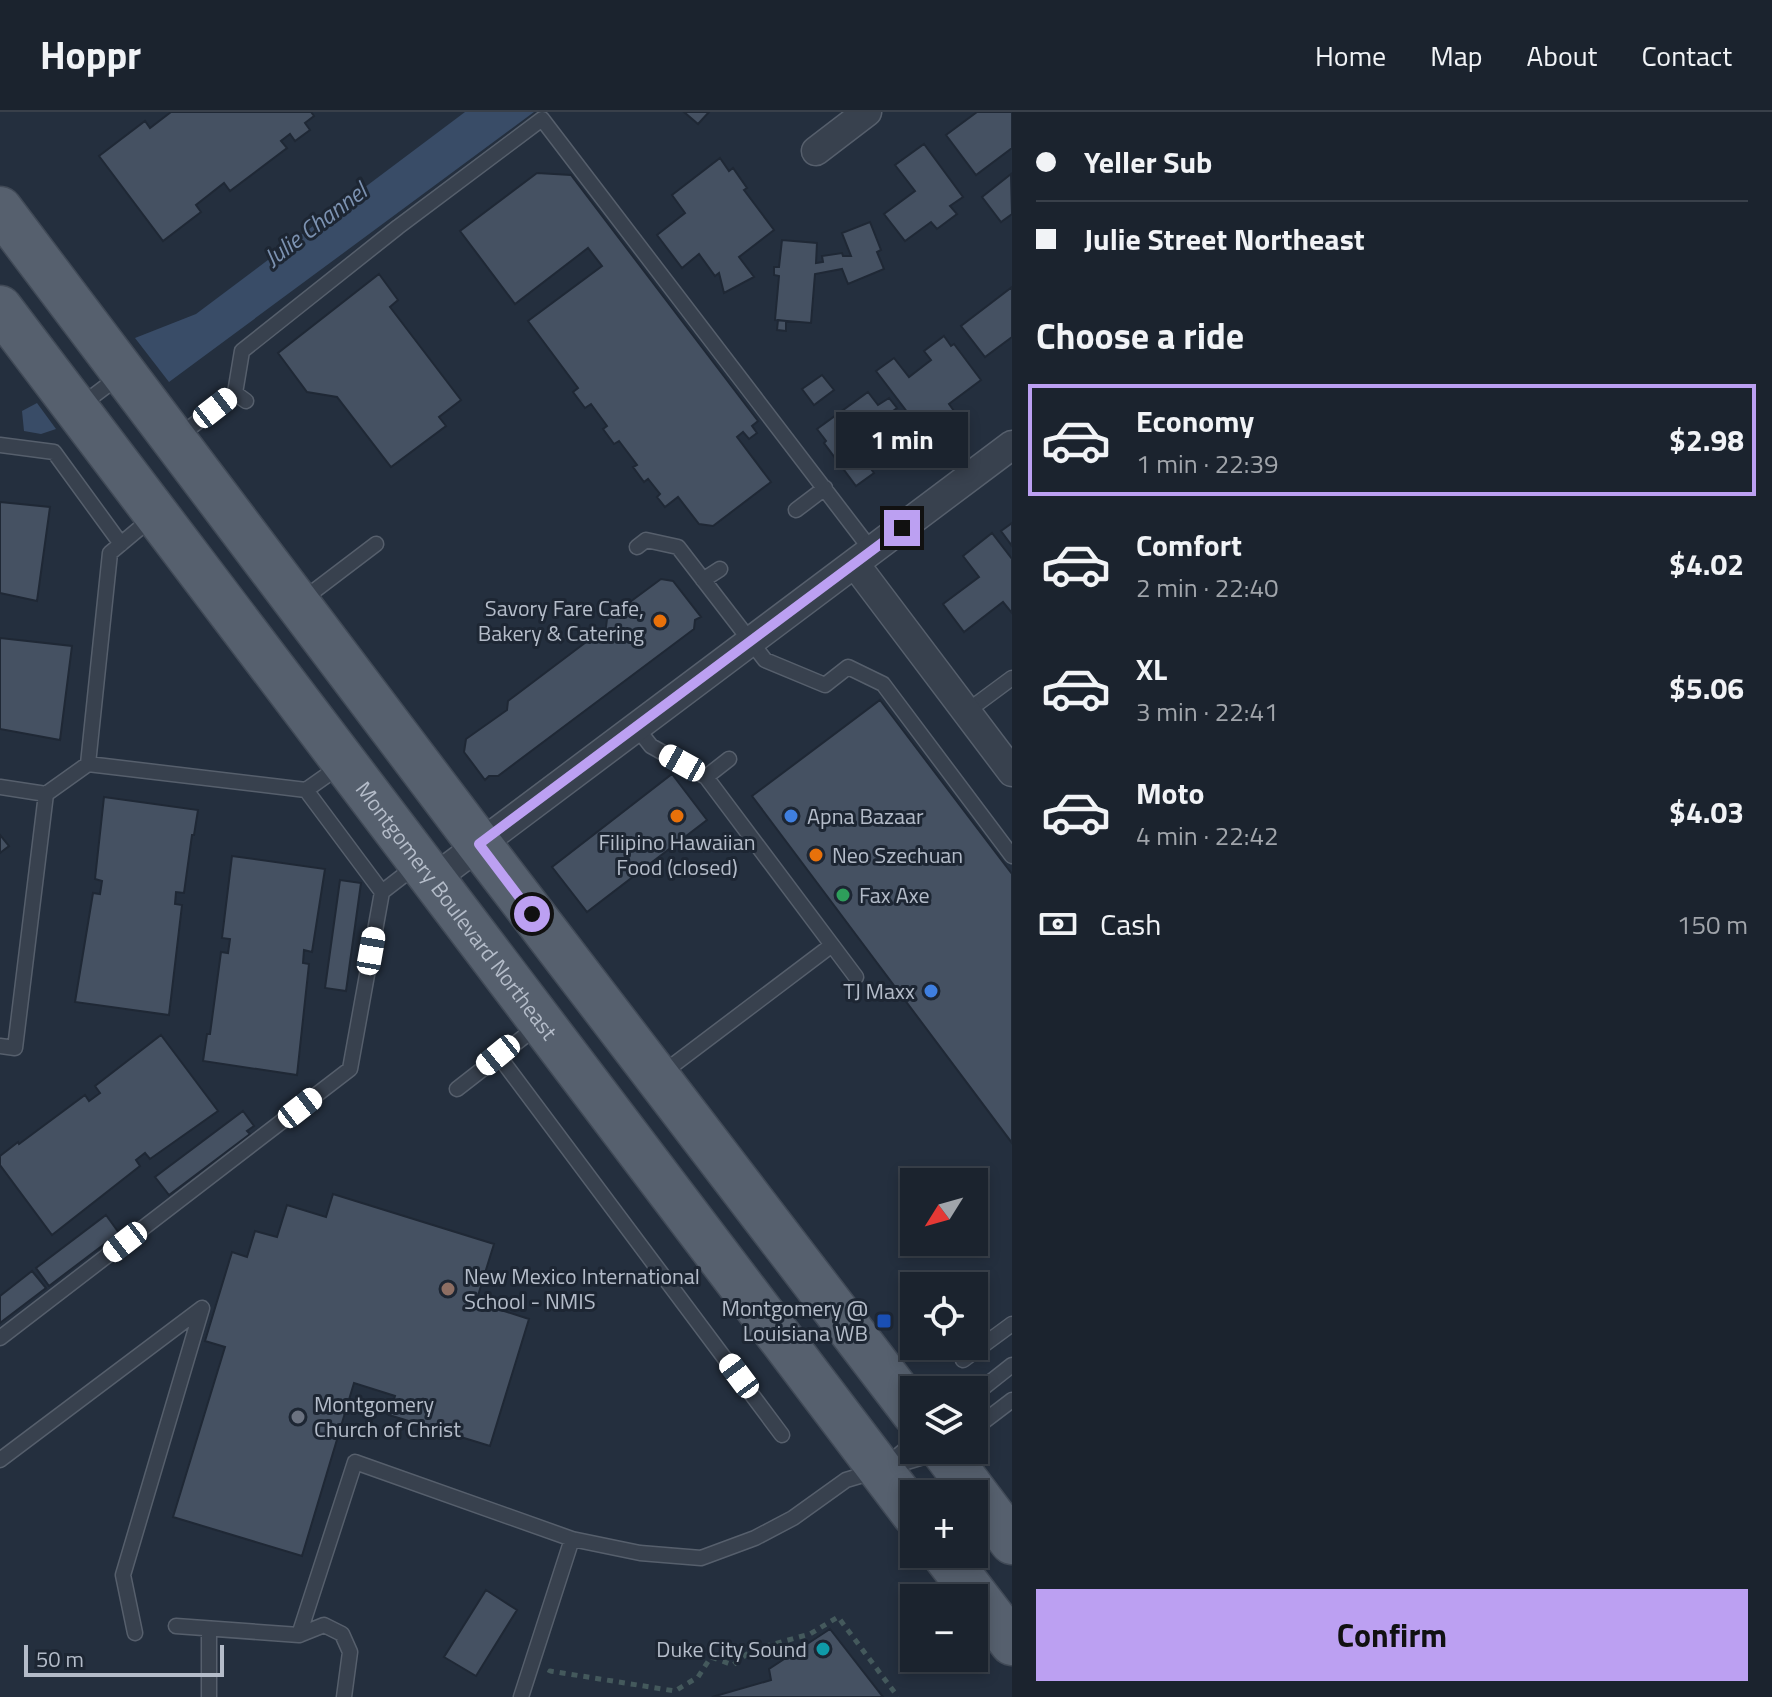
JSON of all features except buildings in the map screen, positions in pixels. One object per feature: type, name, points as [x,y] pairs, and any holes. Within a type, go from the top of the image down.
[{"type":"main road","points":[[0,209],[900,1395]]},
{"type":"main road","name":"Montgomery Boulevard Northeast","points":[[0,308],[900,1496]]},
{"type":"main road","points":[[958,1464],[1012,1542]]},
{"type":"main road","points":[[955,1568],[1012,1643]]},
{"type":"street","points":[[816,151],[867,112]]},
{"type":"street","points":[[427,871],[479,844],[1012,445]]},
{"type":"street","points":[[864,558],[966,712],[1012,772]]},
{"type":"lane","points":[[175,439],[241,397],[242,351],[398,227],[542,119],[825,488],[864,558]]},
{"type":"lane","points":[[76,408],[125,373]]},
{"type":"lane","points":[[0,445],[54,452],[121,544]]},
{"type":"lane","points":[[796,510],[825,488]]},
{"type":"lane","points":[[88,764],[110,553],[157,514]]},
{"type":"lane","points":[[637,547],[646,540],[678,547],[765,660],[825,685],[848,667],[883,684],[1012,856]]},
{"type":"lane","points":[[298,604],[376,544]]},
{"type":"lane","points":[[703,580],[720,569]]},
{"type":"lane","points":[[966,712],[1012,678]]},
{"type":"lane","points":[[636,727],[651,746],[706,777],[856,977]]},
{"type":"lane","points":[[706,777],[729,759]]},
{"type":"lane","points":[[0,787],[46,794],[88,764],[306,790],[345,762]]},
{"type":"lane","points":[[0,1338],[350,1069],[382,892],[306,790]]},
{"type":"lane","points":[[0,1046],[15,1048],[46,794]]},
{"type":"lane","points":[[382,892],[427,871]]},
{"type":"lane","points":[[657,1077],[832,945]]},
{"type":"lane","points":[[457,1089],[542,1023]]},
{"type":"lane","points":[[498,1055],[782,1435]]},
{"type":"lane","points":[[0,1460],[202,1308],[123,1575],[135,1633]]},
{"type":"lane","points":[[988,1342],[1012,1324]]},
{"type":"lane","points":[[988,1384],[1012,1365]]},
{"type":"lane","points":[[988,1416],[1012,1400]]},
{"type":"lane","points":[[299,1635],[355,1462],[572,1539],[640,1553],[701,1558],[755,1538],[793,1518],[846,1480],[900,1463]]},
{"type":"lane","points":[[881,1471],[900,1463]]},
{"type":"lane","points":[[521,1697],[572,1539]]},
{"type":"lane","points":[[176,1626],[299,1635],[324,1625],[342,1634],[350,1652],[344,1697]]},
{"type":"lane","points":[[209,1629],[209,1697]]},
{"type":"path","points":[[545,1684],[550,1671],[675,1691],[698,1677],[711,1657],[733,1665],[752,1650],[810,1634],[838,1617],[898,1697]]},
{"type":"water","points":[[465,112],[534,112],[169,382],[135,338],[196,314]]},
{"type":"water","points":[[37,403],[56,429],[41,434],[24,431],[22,411]]},
{"type":"place","name":"Savory Fare Cafe, Bakery & Catering","points":[[660,621]]},
{"type":"place","name":"Filipino Hawaiian Food (closed)","points":[[677,816]]},
{"type":"place","name":"Apna Bazaar","points":[[791,816]]},
{"type":"place","name":"Neo Szechuan","points":[[816,855]]},
{"type":"place","name":"Fax Axe","points":[[843,895]]},
{"type":"place","name":"TJ Maxx","points":[[931,991]]},
{"type":"place","name":"New Mexico International School - NMIS","points":[[448,1289]]},
{"type":"place","name":"Montgomery @ Louisiana WB","points":[[884,1321]]},
{"type":"place","name":"Montgomery Church of Christ","points":[[298,1417]]},
{"type":"place","name":"Duke City Sound","points":[[823,1649]]},
{"type":"route","points":[[532,914],[479,844],[902,528]]},
{"type":"water label","name":"Julie Channel","points":[[315,224]]}]
